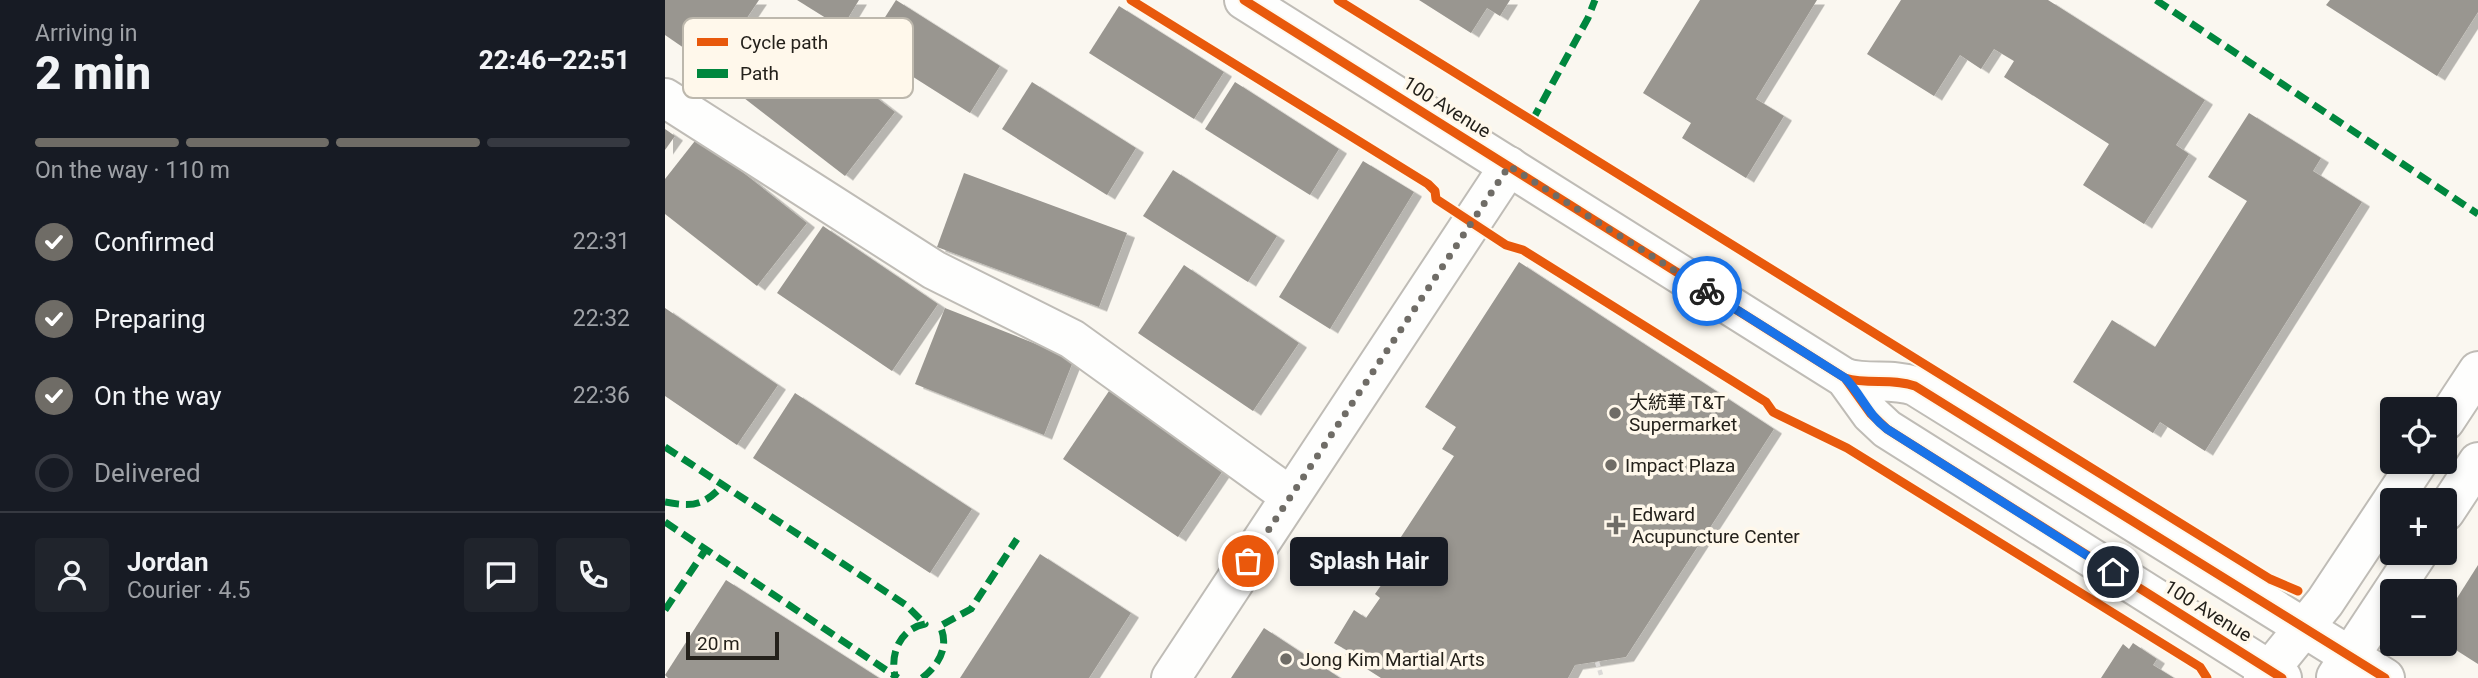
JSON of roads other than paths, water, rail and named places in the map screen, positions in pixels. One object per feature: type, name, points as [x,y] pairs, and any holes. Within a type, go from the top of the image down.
[{"type":"main road","name":"100 Avenue","points":[[1244,0],[1845,378],[1871,414],[1887,429],[2271,675]]},
{"type":"main road","points":[[665,98],[935,270],[1072,339],[1290,496]]},
{"type":"main road","points":[[1171,678],[1509,166]]},
{"type":"main road","points":[[2457,403],[2478,371]]},
{"type":"main road","name":"100 Avenue","points":[[1845,378],[1858,382],[1894,381],[1915,386],[2304,627],[2343,667],[2385,678]]},
{"type":"main road","points":[[2457,495],[2478,463]]},
{"type":"main road","points":[[2271,675],[2330,594],[2410,474]]},
{"type":"main road","points":[[2343,667],[2410,565]]},
{"type":"place","name":"大統華 T&T Supermarket","points":[[1615,413]]},
{"type":"place","name":"Impact Plaza","points":[[1611,465]]},
{"type":"place","name":"Edward Acupuncture Center","points":[[1616,525]]},
{"type":"place","name":"Splash Hair","points":[[1248,561]]},
{"type":"place","name":"Jong Kim Martial Arts","points":[[1286,659]]}]
